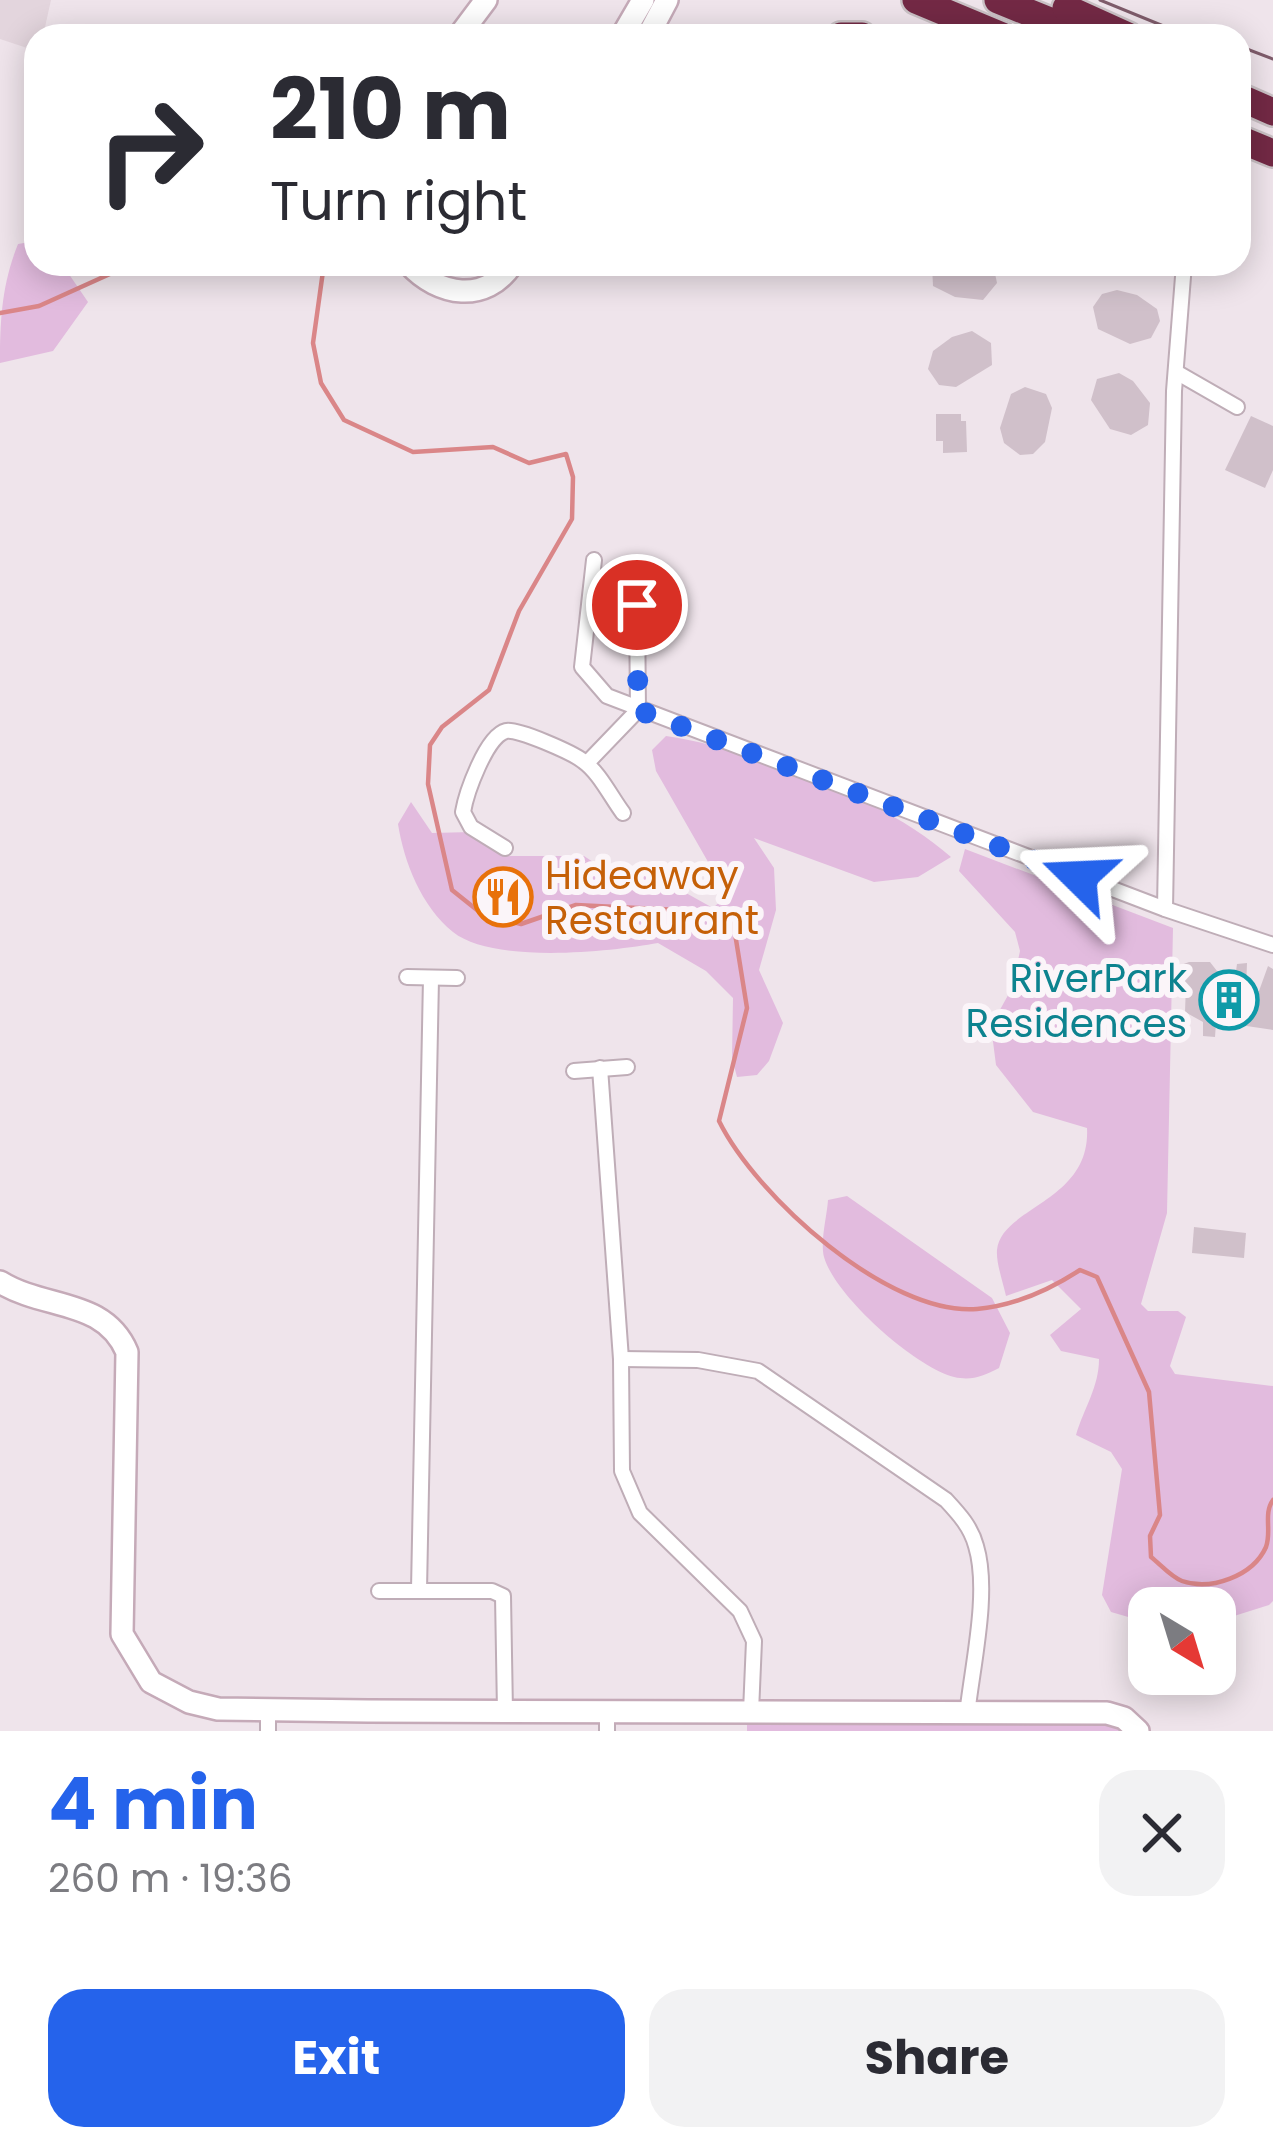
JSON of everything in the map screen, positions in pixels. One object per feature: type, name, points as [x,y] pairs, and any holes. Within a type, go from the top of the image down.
[{"type":"highway","points":[[916,0],[973,24]]},
{"type":"highway","points":[[998,0],[1079,24]]},
{"type":"highway","points":[[1045,0],[1092,24]]},
{"type":"street","points":[[420,276],[444,290],[466,292],[488,287],[499,276]]},
{"type":"street","points":[[1165,910],[1176,372],[1183,276]]},
{"type":"street","points":[[1176,372],[1237,407]]},
{"type":"street","points":[[594,560],[582,667],[596,688],[638,710],[1165,910],[1273,946]]},
{"type":"street","points":[[587,763],[638,710],[637,605]]},
{"type":"street","points":[[505,848],[471,827],[463,812],[468,789],[495,737],[506,730],[521,731],[587,763],[623,813]]},
{"type":"street","points":[[407,977],[457,978]]},
{"type":"street","points":[[419,1590],[431,977]]},
{"type":"street","points":[[574,1071],[627,1066]]},
{"type":"street","points":[[600,1068],[625,1484],[647,1522],[740,1611],[754,1641],[751,1712]]},
{"type":"street","points":[[0,1282],[106,1319],[127,1352],[122,1634],[152,1682],[189,1702],[268,1720],[505,1712],[607,1721],[751,1712],[1107,1713],[1124,1718],[1138,1731]]},
{"type":"street","points":[[621,1359],[698,1360],[758,1371],[946,1500],[967,1524],[978,1550],[979,1612],[967,1715]]},
{"type":"street","points":[[379,1591],[492,1591],[503,1596],[505,1712]]},
{"type":"shaded area","points":[[0,0],[51,0],[46,24],[24,24],[24,47],[0,39]]},
{"type":"shaded area","points":[[24,243],[24,276],[70,276],[88,302],[53,351],[0,363],[3,302],[18,244]]},
{"type":"shaded area","points":[[666,736],[738,752],[816,779],[891,815],[951,857],[918,877],[874,882],[754,838],[774,868],[776,910],[759,970],[783,1023],[769,1061],[757,1075],[737,1077],[732,1058],[733,998],[706,971],[658,943],[552,953],[471,942],[453,932],[432,910],[405,853],[398,824],[411,802],[432,833],[472,832],[503,856],[584,856],[602,868],[659,878],[713,908],[727,895],[656,771],[652,750]]},
{"type":"shaded area","points":[[965,849],[1173,928],[1167,1213],[1141,1304],[1148,1311],[1178,1311],[1186,1317],[1170,1366],[1175,1374],[1273,1386],[1273,1601],[1269,1605],[1236,1615],[1236,1587],[1128,1587],[1128,1617],[1111,1612],[1102,1595],[1122,1469],[1111,1452],[1076,1435],[1094,1388],[1099,1359],[1061,1351],[1050,1335],[1081,1309],[1052,1280],[1006,1296],[997,1255],[1002,1235],[1013,1223],[1075,1172],[1084,1153],[1087,1128],[1033,1112],[996,1065],[991,1026],[1012,988],[1020,951],[1015,932],[959,871]]},
{"type":"shaded area","points":[[847,1196],[992,1298],[1010,1333],[999,1368],[966,1378],[938,1371],[878,1328],[843,1291],[824,1257],[823,1236],[828,1200]]},
{"type":"shaded area","points":[[747,1720],[1122,1724],[1122,1731],[747,1731]]},
{"type":"building","points":[[933,276],[996,276],[997,283],[983,300],[955,297],[933,286]]},
{"type":"building","points":[[1117,290],[1137,295],[1157,309],[1160,321],[1151,338],[1130,344],[1098,329],[1093,307],[1102,294]]},
{"type":"building","points":[[972,331],[991,343],[992,365],[956,387],[939,385],[928,369],[933,351],[952,337]]},
{"type":"building","points":[[1119,373],[1133,381],[1150,403],[1148,425],[1131,435],[1110,429],[1091,400],[1097,379]]},
{"type":"building","points":[[1025,387],[1046,394],[1052,408],[1045,442],[1033,454],[1020,455],[1004,443],[1000,428],[1011,394]]},
{"type":"building","points":[[936,414],[961,414],[961,421],[966,421],[967,452],[943,453],[943,441],[936,441]]},
{"type":"building","points":[[1251,416],[1273,426],[1273,470],[1265,488],[1225,470]]},
{"type":"building","name":"RiverPark Residences","points":[[1210,962],[1217,971],[1236,971],[1237,964],[1247,963],[1246,990],[1259,991],[1268,966],[1273,969],[1273,1030],[1233,1024],[1232,1009],[1217,1009],[1215,1037],[1203,1036],[1203,1022],[1185,1012],[1181,965]]},
{"type":"building","points":[[1194,1227],[1246,1233],[1244,1258],[1192,1253]]},
{"type":"waterway","points":[[0,313],[39,306],[105,276]]},
{"type":"waterway","points":[[322,276],[313,343],[321,383],[344,420],[413,452],[493,447],[529,463],[566,454],[573,477],[572,519],[519,611],[489,690],[442,727],[430,745],[428,784],[452,890],[482,914],[521,924],[576,905],[679,910],[733,921],[747,1008],[719,1121],[762,1183],[828,1246],[866,1272],[904,1293],[942,1306],[977,1309],[1004,1304],[1031,1296],[1080,1270],[1097,1277],[1149,1392],[1160,1515],[1150,1536],[1151,1557],[1178,1579],[1193,1584],[1218,1582],[1251,1566],[1266,1547],[1273,1500]]},
{"type":"tram line","points":[[1100,0],[1159,24]]},
{"type":"tram line","points":[[1251,51],[1273,59]]},
{"type":"place","name":"Hideaway Restaurant","points":[[503,897]]},
{"type":"place","name":"RiverPark Residences","points":[[1229,1000]]},
{"type":"route","points":[[637,605],[638,710],[1079,877]]}]
